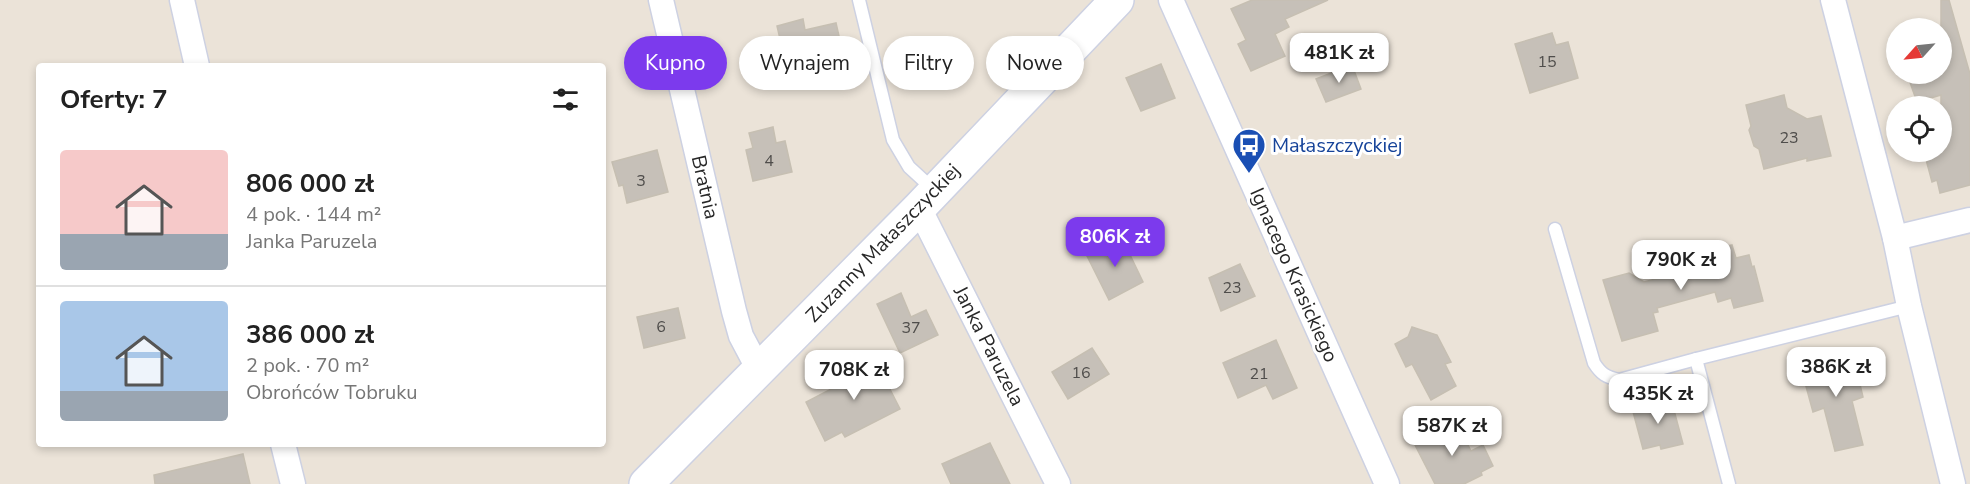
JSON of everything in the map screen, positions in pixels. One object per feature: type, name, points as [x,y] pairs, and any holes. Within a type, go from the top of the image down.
[{"type":"street","points":[[182,0],[196,63]]},
{"type":"street","name":"Bratnia","points":[[661,0],[734,311],[741,336],[759,370]]},
{"type":"street","name":"Zuzanny Małaszczyckiej","points":[[653,481],[927,200],[1117,0]]},
{"type":"street","name":"Ignacego Krasickiego","points":[[1171,0],[1387,484]]},
{"type":"street","points":[[1833,0],[1894,238],[1953,484]]},
{"type":"street","name":"Janka Paruzela","points":[[927,200],[1058,484]]},
{"type":"street","points":[[1894,238],[1970,220]]},
{"type":"street","points":[[284,447],[293,484]]},
{"type":"lane","points":[[859,0],[893,140],[927,200]]},
{"type":"lane","points":[[1555,229],[1594,363],[1607,378],[1619,381],[1696,359],[1909,306]]},
{"type":"lane","points":[[1696,359],[1729,484]]},
{"type":"building","points":[[1252,0],[1328,0],[1285,19],[1289,27],[1275,34],[1285,56],[1251,71],[1238,44],[1246,40],[1231,9]]},
{"type":"building","points":[[1941,0],[1949,0],[1970,74],[1970,185],[1940,193],[1937,180],[1932,182],[1927,162],[1952,162],[1952,96],[1915,96],[1911,84],[1952,84],[1952,18],[1941,18]]},
{"type":"building","points":[[803,19],[805,30],[836,23],[839,36],[779,36],[777,26]]},
{"type":"building","points":[[1552,33],[1556,45],[1568,42],[1578,78],[1530,93],[1515,44]]},
{"type":"building","points":[[1161,64],[1175,98],[1141,111],[1126,78]]},
{"type":"building","points":[[1352,65],[1361,89],[1326,102],[1316,79]]},
{"type":"building","points":[[1784,95],[1787,108],[1807,119],[1821,116],[1831,156],[1807,161],[1807,158],[1764,169],[1759,149],[1754,146],[1749,130],[1751,126],[1746,105]]},
{"type":"building","points":[[773,127],[776,143],[785,141],[792,172],[753,181],[746,150],[753,148],[749,133]]},
{"type":"building","points":[[657,150],[668,192],[627,203],[623,185],[619,186],[612,162]]},
{"type":"building","points":[[1121,236],[1143,282],[1109,300],[1086,254]]},
{"type":"building","points":[[1732,245],[1736,258],[1749,255],[1763,301],[1734,308],[1731,298],[1718,302],[1715,292],[1657,308],[1658,312],[1653,313],[1658,331],[1622,341],[1603,280],[1629,273],[1644,282],[1709,265],[1705,251]]},
{"type":"building","points":[[1240,264],[1255,296],[1221,311],[1209,278]]},
{"type":"building","points":[[901,293],[911,317],[926,310],[938,335],[900,353],[877,304]]},
{"type":"building","points":[[678,308],[685,338],[644,348],[637,317]]},
{"type":"building","points":[[1412,327],[1437,335],[1451,362],[1445,364],[1456,386],[1431,400],[1412,364],[1406,367],[1395,344],[1408,337]]},
{"type":"building","points":[[1276,340],[1297,388],[1273,399],[1266,385],[1238,398],[1223,363]]},
{"type":"building","points":[[1092,348],[1109,374],[1068,399],[1052,372]]},
{"type":"building","points":[[1853,355],[1863,397],[1852,401],[1863,445],[1835,451],[1824,408],[1813,412],[1801,368]]},
{"type":"building","points":[[873,356],[900,409],[845,437],[842,432],[825,441],[806,402],[843,383],[838,373]]},
{"type":"building","points":[[1671,399],[1683,444],[1661,449],[1660,445],[1643,449],[1632,408]]},
{"type":"building","points":[[1456,421],[1471,451],[1483,445],[1493,466],[1481,472],[1482,475],[1464,484],[1435,484],[1414,443]]},
{"type":"building","points":[[990,443],[1010,484],[951,484],[942,464]]},
{"type":"building","points":[[243,454],[250,484],[155,484],[154,475]]},
{"type":"place","name":"Małaszczyckiej","points":[[1249,174]]}]
